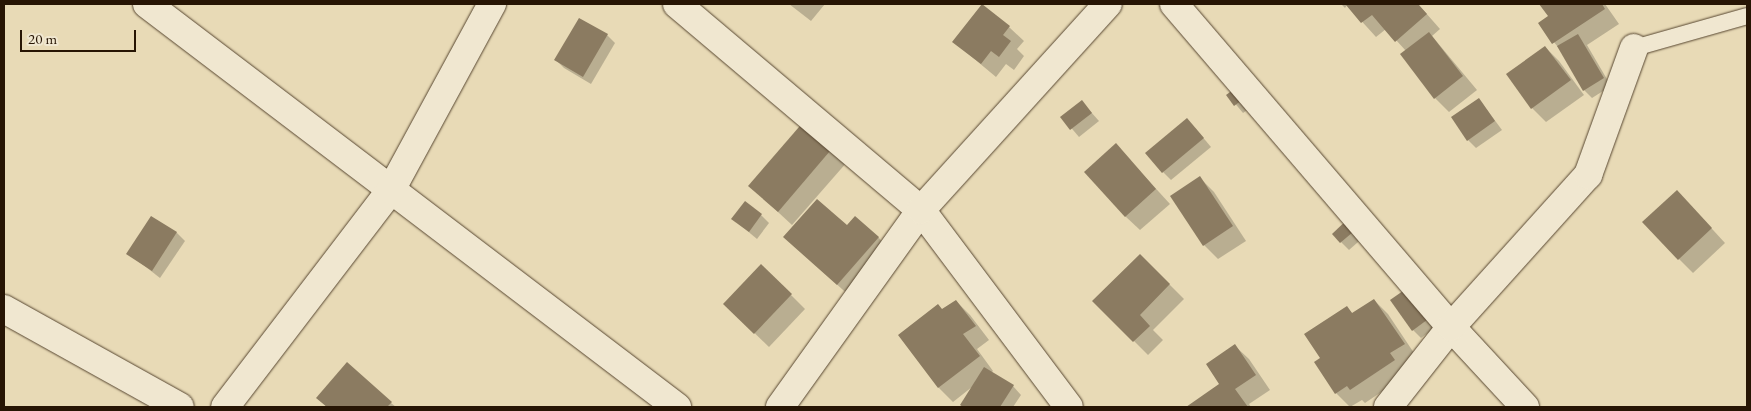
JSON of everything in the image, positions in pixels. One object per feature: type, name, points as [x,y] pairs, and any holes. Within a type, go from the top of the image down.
[{"type":"street","points":[[147,4],[677,407]]},
{"type":"street","points":[[225,407],[391,190],[492,4]]},
{"type":"street","points":[[677,4],[921,210],[1069,407]]},
{"type":"street","points":[[780,407],[921,210],[1108,4]]},
{"type":"street","points":[[1174,4],[1451,327],[1526,407]]},
{"type":"street","points":[[1388,407],[1451,327],[1588,175],[1634,48]]},
{"type":"street","points":[[4,309],[180,407]]},
{"type":"lane","points":[[1634,48],[1747,16]]},
{"type":"building","points":[[982,4],[1010,26],[1003,35],[1011,41],[999,57],[991,51],[981,64],[952,42]]},
{"type":"building","points":[[1347,4],[1418,4],[1427,14],[1395,42],[1372,15],[1361,23]]},
{"type":"building","points":[[1539,4],[1602,4],[1605,9],[1552,44],[1538,23],[1548,16]]},
{"type":"building","points":[[579,18],[608,34],[583,77],[554,60]]},
{"type":"building","points":[[1429,32],[1463,76],[1434,99],[1400,54]]},
{"type":"building","points":[[1578,34],[1604,78],[1583,91],[1557,46]]},
{"type":"building","points":[[1545,46],[1571,80],[1531,109],[1506,74]]},
{"type":"building","points":[[1241,84],[1250,94],[1234,106],[1226,95]]},
{"type":"building","points":[[1479,98],[1495,121],[1467,141],[1451,117]]},
{"type":"building","points":[[1082,100],[1092,113],[1070,130],[1060,117]]},
{"type":"building","points":[[818,105],[847,131],[778,212],[748,186]]},
{"type":"building","points":[[1187,118],[1204,138],[1162,173],[1145,153]]},
{"type":"building","points":[[1116,143],[1156,189],[1125,217],[1084,172]]},
{"type":"building","points":[[1200,176],[1233,226],[1203,246],[1170,196]]},
{"type":"building","points":[[1677,190],[1712,228],[1678,260],[1642,222]]},
{"type":"building","points":[[817,199],[847,225],[855,216],[879,237],[837,285],[783,237]]},
{"type":"building","points":[[745,201],[762,214],[749,232],[731,219]]},
{"type":"building","points":[[151,216],[177,232],[152,271],[126,254]]},
{"type":"building","points":[[1351,216],[1359,227],[1340,243],[1332,234]]},
{"type":"building","points":[[1140,254],[1170,284],[1140,315],[1150,326],[1133,342],[1092,301]]},
{"type":"building","points":[[761,264],[792,294],[754,334],[723,304]]},
{"type":"building","points":[[1413,284],[1435,314],[1412,331],[1390,300]]},
{"type":"building","points":[[1374,299],[1405,344],[1390,353],[1395,360],[1350,390],[1347,386],[1335,394],[1314,362],[1320,358],[1304,334],[1347,306],[1352,313]]},
{"type":"building","points":[[956,300],[976,326],[963,334],[980,356],[938,388],[898,335],[938,304],[942,309]]},
{"type":"building","points":[[1235,344],[1256,375],[1235,389],[1248,407],[1186,407],[1219,384],[1206,364]]},
{"type":"building","points":[[347,362],[392,402],[387,407],[327,407],[316,398]]},
{"type":"building","points":[[984,367],[1014,385],[1000,407],[963,407],[960,405]]}]
